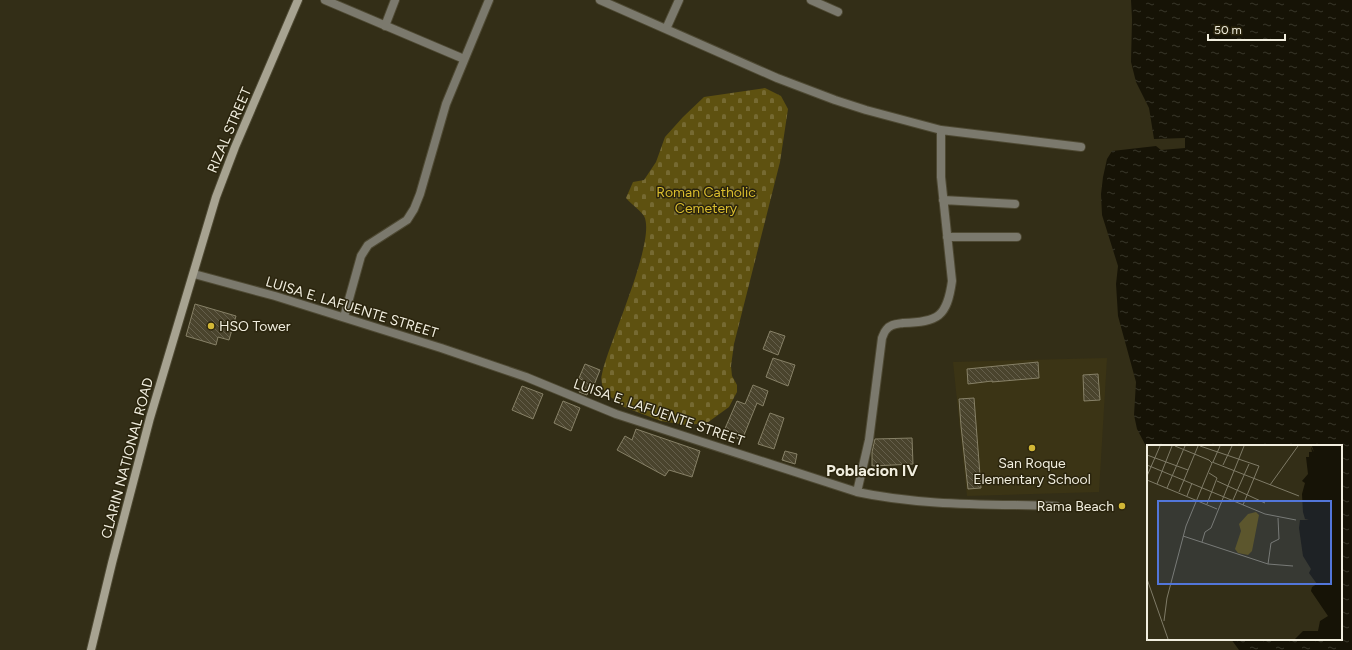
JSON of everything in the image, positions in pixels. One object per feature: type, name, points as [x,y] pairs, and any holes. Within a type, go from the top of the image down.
[{"type":"main road","name":"RIZAL STREET","points":[[194,274],[224,172],[298,0]]},
{"type":"main road","name":"CLARIN NATIONAL ROAD","points":[[91,650],[150,418],[194,274]]},
{"type":"street","points":[[325,0],[464,59]]},
{"type":"street","points":[[385,26],[395,0]]},
{"type":"street","points":[[344,318],[361,256],[368,245],[407,220],[414,209],[420,194],[446,104],[489,0]]},
{"type":"street","points":[[600,0],[778,78],[866,110],[941,130],[1081,147]]},
{"type":"street","points":[[666,29],[679,0]]},
{"type":"street","points":[[811,0],[838,12]]},
{"type":"street","points":[[857,492],[869,440],[882,338],[886,329],[894,324],[928,321],[939,316],[946,306],[950,294],[952,281],[941,177],[941,130]]},
{"type":"street","points":[[943,200],[1015,204]]},
{"type":"street","points":[[947,236],[1018,237]]},
{"type":"street","name":"LUISA E. LAFUENTE STREET","points":[[194,274],[275,296],[441,348],[526,377],[616,414],[857,492],[886,498],[912,501],[1056,506]]},
{"type":"shaded area","name":"San Roque Elementary School","points":[[1107,358],[1099,492],[967,496],[953,362]]},
{"type":"green space","name":"Roman Catholic Cemetery","points":[[765,88],[781,96],[788,109],[780,162],[734,344],[731,366],[732,376],[737,385],[737,392],[729,407],[707,423],[686,425],[661,421],[624,407],[604,392],[601,381],[606,360],[630,293],[644,247],[646,228],[644,216],[626,198],[633,182],[644,180],[656,162],[665,137],[704,97]]},
{"type":"water","points":[[1131,0],[1352,0],[1352,650],[1239,650],[1232,640],[1342,640],[1342,445],[1147,445],[1147,448],[1137,429],[1134,415],[1136,382],[1118,316],[1116,284],[1118,266],[1102,215],[1101,194],[1103,177],[1107,159],[1112,151],[1156,146],[1161,150],[1185,148],[1185,138],[1154,139],[1149,108],[1136,82],[1131,62]]},
{"type":"building","name":"HSO Tower","points":[[195,304],[236,316],[229,340],[218,337],[216,345],[186,336]]},
{"type":"building","points":[[770,331],[785,336],[778,355],[763,349]]},
{"type":"building","points":[[773,358],[795,365],[788,386],[766,377]]},
{"type":"building","points":[[1038,362],[1039,378],[968,384],[967,369]]},
{"type":"building","points":[[585,364],[600,370],[594,385],[591,384],[587,395],[579,392],[584,381],[579,378]]},
{"type":"building","points":[[1098,374],[1100,400],[1084,401],[1083,375]]},
{"type":"building","points":[[753,385],[768,391],[763,406],[757,403],[742,440],[723,433],[737,401],[745,404]]},
{"type":"building","points":[[522,386],[543,394],[533,419],[512,410]]},
{"type":"building","points":[[974,398],[981,488],[968,489],[959,399]]},
{"type":"building","points":[[563,401],[580,408],[571,431],[554,423]]},
{"type":"building","points":[[770,413],[784,418],[774,449],[758,444]]},
{"type":"building","points":[[636,429],[700,451],[692,477],[669,470],[665,476],[617,450],[625,436],[632,440]]},
{"type":"building","points":[[912,438],[913,464],[872,466],[872,452],[875,439]]},
{"type":"building","points":[[785,451],[797,454],[795,464],[782,460]]},
{"type":"place","name":"HSO Tower","points":[[211,326]]},
{"type":"place","name":"San Roque Elementary School","points":[[1032,448]]},
{"type":"place","name":"Rama Beach","points":[[1122,506]]},
{"type":"district","name":"Poblacion IV","points":[[872,470]]}]
